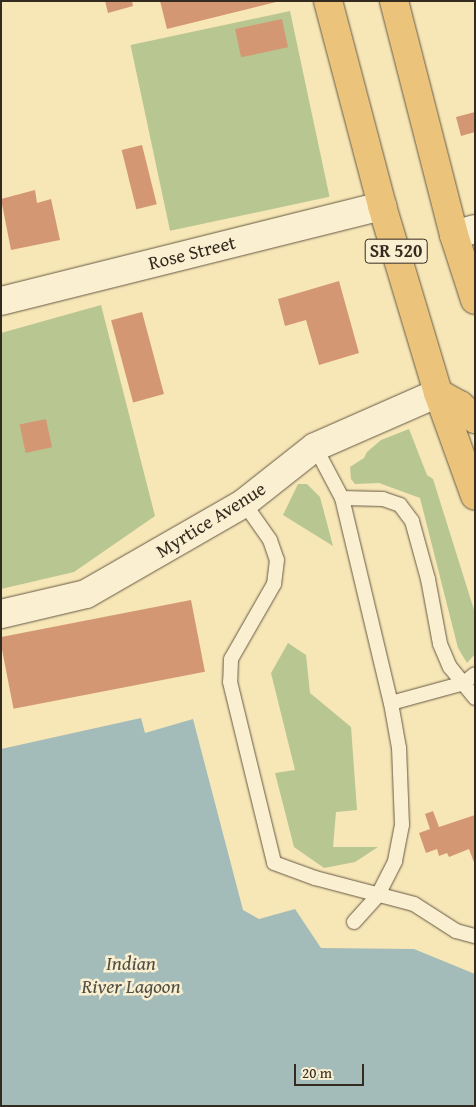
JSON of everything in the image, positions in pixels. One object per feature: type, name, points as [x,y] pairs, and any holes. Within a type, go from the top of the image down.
[{"type":"main road","name":"SR 520","points":[[328,1],[382,206],[438,392],[475,496]]},
{"type":"main road","name":"SR 520","points":[[394,1],[464,232],[475,300]]},
{"type":"main road","points":[[438,392],[460,405],[475,419]]},
{"type":"street","name":"Rose Street","points":[[1,301],[382,206]]},
{"type":"street","name":"Myrtice Avenue","points":[[1,614],[86,594],[244,503],[315,447],[438,392]]},
{"type":"lane","points":[[315,447],[342,498],[391,703],[399,748],[402,825],[395,861],[378,895],[354,922]]},
{"type":"lane","points":[[342,498],[383,499],[400,505],[412,521],[428,579],[440,644],[450,667],[469,679],[475,698]]},
{"type":"lane","points":[[244,503],[270,540],[277,560],[274,584],[231,659],[230,682],[274,863],[414,904],[456,930],[475,936]]},
{"type":"lane","points":[[391,703],[469,679]]},
{"type":"green space","points":[[290,11],[330,197],[170,231],[131,45]]},
{"type":"green space","points":[[101,305],[155,516],[74,572],[1,589],[1,333]]},
{"type":"green space","points":[[409,429],[427,475],[433,479],[475,613],[475,654],[467,663],[458,648],[420,498],[379,483],[355,484],[351,479],[350,467],[364,458],[367,452],[381,440]]},
{"type":"green space","points":[[298,484],[307,484],[320,497],[333,546],[283,515]]},
{"type":"green space","points":[[288,643],[306,655],[310,693],[351,727],[357,810],[336,812],[333,847],[378,847],[355,862],[324,868],[294,847],[275,773],[295,770],[271,673]]},
{"type":"water","name":"Indian River Lagoon","points":[[141,718],[145,733],[193,719],[243,910],[259,919],[295,909],[321,948],[414,949],[475,974],[475,1106],[1,1106],[1,749]]},
{"type":"building","points":[[105,1],[132,1],[133,6],[108,13]]},
{"type":"building","points":[[160,1],[276,1],[276,2],[167,29]]},
{"type":"building","points":[[282,19],[288,47],[241,57],[235,29]]},
{"type":"building","points":[[475,112],[475,132],[461,136],[456,117]]},
{"type":"building","points":[[142,145],[157,204],[136,209],[122,150]]},
{"type":"building","points":[[35,190],[37,203],[51,199],[60,240],[11,250],[1,199]]},
{"type":"building","points":[[339,281],[359,353],[319,365],[306,320],[285,326],[278,299]]},
{"type":"building","points":[[142,312],[164,394],[133,402],[111,320]]},
{"type":"building","points":[[46,419],[52,447],[26,453],[20,425]]},
{"type":"building","points":[[191,600],[205,672],[14,709],[1,637]]},
{"type":"building","points":[[433,811],[439,827],[475,815],[475,865],[469,849],[449,857],[447,853],[439,856],[437,849],[426,853],[419,833],[430,829],[425,814]]}]
